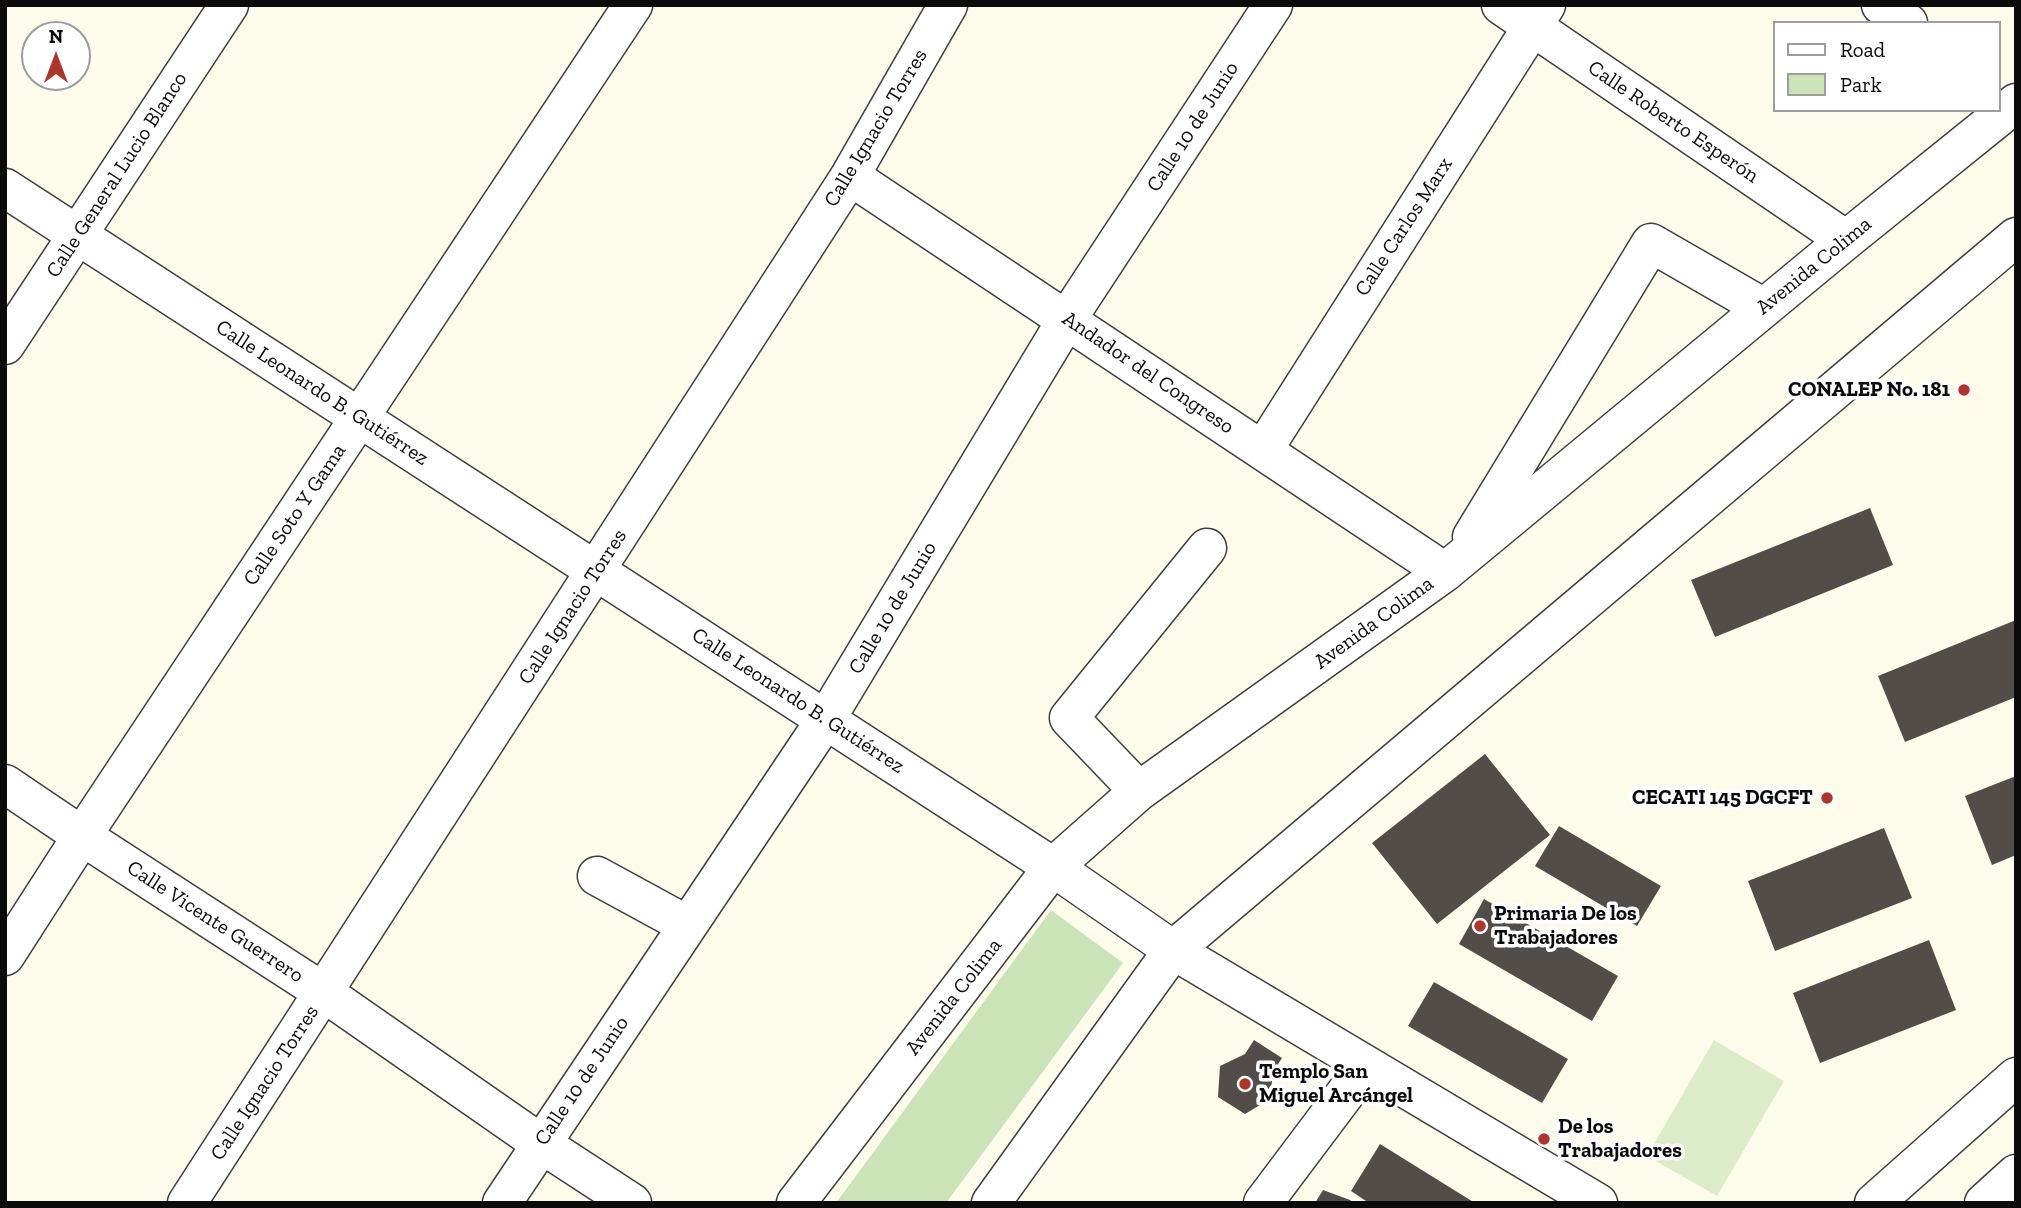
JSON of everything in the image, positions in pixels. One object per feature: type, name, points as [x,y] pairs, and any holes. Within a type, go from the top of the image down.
[{"type":"street","name":"Calle General Lucio Blanco","points":[[5,345],[229,5]]},
{"type":"street","name":"Calle Soto Y Gama","points":[[5,956],[633,5]]},
{"type":"street","name":"Calle Ignacio Torres","points":[[187,1203],[850,176],[948,5]]},
{"type":"street","name":"Calle 10 de Junio","points":[[502,1203],[825,719],[1067,319],[1273,5]]},
{"type":"street","name":"Calle Roberto Esperón","points":[[1501,5],[1539,15],[1846,240]]},
{"type":"street","points":[[1881,5],[1905,21]]},
{"type":"street","name":"Calle Carlos Marx","points":[[1263,450],[1539,15]]},
{"type":"street","points":[[2000,81],[2016,92]]},
{"type":"street","name":"Avenida Colima","points":[[796,1203],[1053,867],[1139,791],[1451,567],[2016,103]]},
{"type":"street","name":"Andador del Congreso","points":[[850,176],[1263,450],[1451,567]]},
{"type":"street","name":"Calle Leonardo B. Gutiérrez","points":[[5,188],[1053,867],[1173,950],[1598,1203]]},
{"type":"street","points":[[991,1203],[1173,950],[2016,237]]},
{"type":"street","points":[[1451,567],[1651,243],[1764,308]]},
{"type":"street","points":[[1139,791],[1069,718],[1207,548]]},
{"type":"street","name":"Calle Vicente Guerrero","points":[[5,784],[323,992],[540,1143],[632,1203]]},
{"type":"street","points":[[597,876],[687,925]]},
{"type":"street","points":[[1263,1203],[1366,1066]]},
{"type":"street","points":[[1874,1203],[2016,1077]]},
{"type":"street","points":[[1984,1203],[2016,1174]]},
{"type":"green space","points":[[1051,910],[1123,963],[946,1203],[836,1203]]},
{"type":"green space","points":[[1714,1040],[1784,1081],[1717,1196],[1647,1156]]},
{"type":"building","points":[[1870,508],[1893,565],[1715,637],[1691,580]]},
{"type":"building","points":[[2016,620],[2016,697],[1905,742],[1878,676]]},
{"type":"building","points":[[1485,754],[1550,835],[1437,924],[1372,843]]},
{"type":"building","points":[[2016,776],[2016,855],[1992,865],[1965,796]]},
{"type":"building","points":[[1559,826],[1661,886],[1637,926],[1535,866]]},
{"type":"building","points":[[1884,828],[1912,898],[1775,951],[1748,881]]},
{"type":"building","points":[[1484,899],[1618,976],[1592,1021],[1459,944]]},
{"type":"building","points":[[1929,940],[1956,1010],[1820,1063],[1793,993]]},
{"type":"building","points":[[1434,982],[1568,1059],[1542,1103],[1408,1026]]},
{"type":"building","name":"Templo San Miguel Arcángel","points":[[1254,1040],[1282,1058],[1273,1072],[1270,1099],[1245,1114],[1218,1097],[1220,1066],[1245,1054]]},
{"type":"building","points":[[1380,1144],[1475,1203],[1369,1203],[1351,1191]]},
{"type":"building","points":[[1323,1190],[1350,1200],[1353,1203],[1315,1203]]},
{"type":"place","name":"CONALEP No. 181","points":[[1964,390]]},
{"type":"place","name":"CECATI 145 DGCFT","points":[[1827,798]]},
{"type":"place","name":"Primaria De los Trabajadores","points":[[1480,926]]},
{"type":"place","name":"Templo San Miguel Arcángel","points":[[1245,1084]]},
{"type":"place","name":"De los Trabajadores","points":[[1544,1139]]}]
